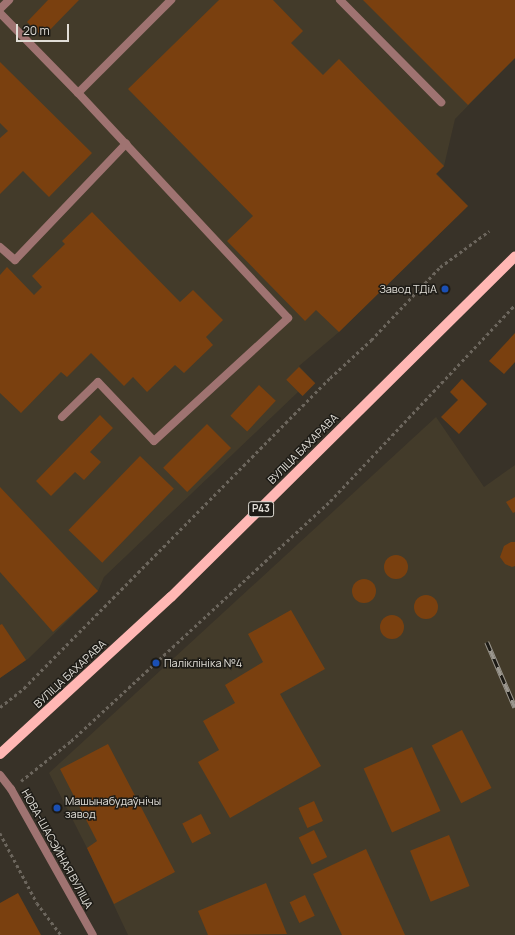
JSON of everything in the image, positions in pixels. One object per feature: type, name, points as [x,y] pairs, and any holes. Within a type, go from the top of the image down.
[{"type":"main road","name":"ВУЛІЦА БАХАРАВА","points":[[0,754],[171,597],[515,257]]},
{"type":"street","points":[[0,9],[9,0]]},
{"type":"street","points":[[78,93],[171,0]]},
{"type":"street","points":[[340,0],[441,102]]},
{"type":"street","points":[[0,14],[78,93],[288,318],[154,441],[98,382],[62,417]]},
{"type":"street","points":[[0,247],[15,260],[126,144]]},
{"type":"street","name":"НОВА-ШАСЭЙНАЯ ВУЛІЦА","points":[[0,775],[11,788],[93,935]]},
{"type":"path","points":[[0,707],[24,688],[330,378],[371,340],[440,267],[489,231]]},
{"type":"path","points":[[11,788],[72,741],[330,501],[515,305]]},
{"type":"path","points":[[0,834],[37,903],[61,935]]},
{"type":"shaded area","points":[[0,0],[515,0],[515,58],[455,119],[444,166],[436,173],[468,206],[339,332],[299,366],[315,383],[303,396],[298,392],[104,577],[98,591],[28,659],[0,678]]},
{"type":"shaded area","points":[[436,417],[484,487],[515,465],[515,935],[128,935],[87,848],[49,773]]},
{"type":"building","points":[[48,0],[79,0],[43,37],[27,22]]},
{"type":"building","points":[[219,0],[273,0],[303,31],[291,43],[323,75],[339,59],[444,166],[436,174],[468,206],[339,332],[316,310],[305,321],[227,241],[253,216],[128,89]]},
{"type":"building","points":[[363,0],[515,0],[515,58],[468,105]]},
{"type":"building","points":[[0,62],[92,153],[49,197],[23,171],[0,194],[0,138],[8,131],[0,123]]},
{"type":"building","points":[[92,212],[180,302],[193,290],[223,320],[206,337],[213,345],[184,373],[175,365],[147,392],[133,377],[124,386],[91,353],[67,377],[61,372],[21,413],[0,393],[0,275],[7,267],[34,295],[42,287],[32,276],[65,244],[62,241]]},
{"type":"building","points":[[515,333],[515,362],[504,374],[489,361]]},
{"type":"building","points":[[299,367],[315,383],[303,396],[286,380]]},
{"type":"building","points":[[462,379],[487,404],[459,434],[441,417],[458,400],[450,392]]},
{"type":"building","points":[[259,385],[276,401],[247,431],[230,416]]},
{"type":"building","points":[[100,415],[113,428],[90,452],[101,462],[84,480],[75,472],[51,496],[36,481]]},
{"type":"building","points":[[207,424],[231,448],[187,492],[163,468]]},
{"type":"building","points":[[140,456],[174,489],[102,563],[68,530]]},
{"type":"building","points":[[0,487],[98,591],[53,632],[0,572]]},
{"type":"building","points":[[515,497],[515,512],[513,513],[506,502]]},
{"type":"building","points":[[511,542],[515,542],[515,566],[512,567],[505,564],[500,557],[504,546]]},
{"type":"building","points":[[396,555],[405,558],[408,567],[405,576],[396,579],[387,576],[384,567],[387,558]]},
{"type":"building","points":[[364,579],[373,582],[376,591],[373,600],[364,603],[355,600],[352,591],[355,582]]},
{"type":"building","points":[[426,595],[435,598],[438,607],[435,616],[426,619],[417,616],[414,607],[417,598]]},
{"type":"building","points":[[291,610],[325,669],[280,694],[321,766],[230,818],[198,762],[219,750],[203,721],[235,703],[225,685],[263,662],[248,634]]},
{"type":"building","points":[[392,615],[401,618],[404,627],[401,636],[392,639],[383,636],[380,627],[383,618]]},
{"type":"building","points":[[2,624],[26,660],[0,678],[0,625]]},
{"type":"building","points":[[462,730],[492,788],[461,803],[432,745]]},
{"type":"building","points":[[108,744],[175,872],[114,904],[87,848],[97,841],[60,769]]},
{"type":"building","points":[[412,747],[440,811],[392,833],[364,769]]},
{"type":"building","points":[[314,801],[323,821],[307,828],[298,808]]},
{"type":"building","points":[[201,814],[211,834],[192,843],[182,824]]},
{"type":"building","points":[[314,830],[327,857],[312,864],[299,837]]},
{"type":"building","points":[[449,835],[470,886],[431,902],[410,851]]},
{"type":"building","points":[[366,849],[405,935],[342,935],[313,874]]},
{"type":"building","points":[[266,883],[287,934],[208,935],[198,911]]},
{"type":"building","points":[[18,893],[41,935],[0,935],[0,903]]},
{"type":"building","points":[[305,895],[315,916],[299,923],[290,902]]},
{"type":"railway","points":[[487,642],[515,707]]},
{"type":"place","name":"Завод ТДіА","points":[[445,289]]},
{"type":"place","name":"Паліклініка №4","points":[[156,663]]},
{"type":"place","name":"Машынабудаўнічы завод","points":[[57,808]]}]
